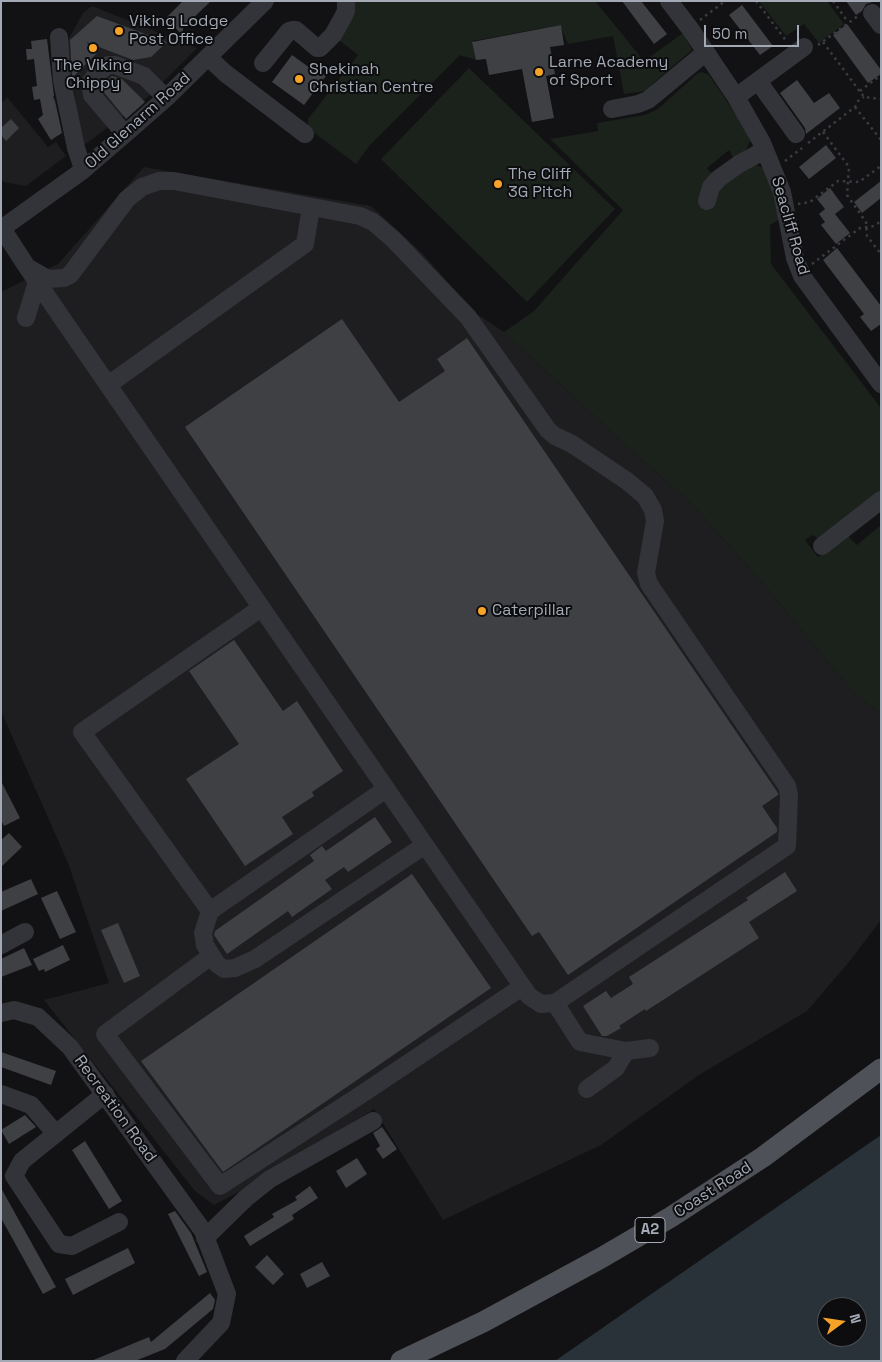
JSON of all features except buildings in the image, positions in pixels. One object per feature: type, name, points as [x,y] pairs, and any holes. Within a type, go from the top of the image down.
[{"type":"main road","name":"Coast Road","points":[[401,1361],[484,1322],[671,1217],[763,1157],[881,1069]]},
{"type":"street","name":"Old Glenarm Road","points":[[2,228],[83,169],[125,134],[166,98],[265,1]]},
{"type":"street","points":[[263,62],[292,30],[296,30],[317,48],[320,48],[333,35],[342,19],[346,11],[346,1]]},
{"type":"street","name":"Seacliff Road","points":[[669,1],[736,97],[765,150],[781,188],[795,258],[805,282],[876,366],[881,384]]},
{"type":"street","points":[[59,37],[62,81],[76,148],[83,169]]},
{"type":"street","points":[[736,97],[800,50]]},
{"type":"street","points":[[612,109],[648,100],[706,52]]},
{"type":"street","points":[[208,57],[225,73],[305,134]]},
{"type":"street","points":[[125,134],[92,95],[90,83],[108,65],[115,65],[144,76],[166,98]]},
{"type":"street","points":[[758,81],[796,134]]},
{"type":"street","points":[[707,201],[711,187],[718,179],[739,164],[765,150]]},
{"type":"street","points":[[27,267],[48,279],[64,278],[70,275],[123,203],[136,190],[154,182],[174,181],[360,216],[373,222],[400,246],[468,317],[548,430],[627,481],[645,496],[652,510],[654,521],[646,573],[649,584],[788,791],[787,846],[543,1008]]},
{"type":"street","points":[[108,385],[305,244],[312,207]]},
{"type":"street","points":[[2,228],[529,996],[580,1042],[626,1051],[650,1048]]},
{"type":"street","points":[[26,318],[38,282]]},
{"type":"street","points":[[822,546],[881,500]]},
{"type":"street","points":[[210,911],[82,732],[262,608]]},
{"type":"street","points":[[386,789],[210,911],[203,933],[205,945],[211,956],[224,969],[236,968],[246,964],[425,845]]},
{"type":"street","points":[[1,946],[25,932]]},
{"type":"street","points":[[211,956],[105,1034],[220,1186],[370,1089],[522,987]]},
{"type":"street","name":"Recreation Road","points":[[1,1013],[14,1010],[38,1017],[70,1047],[203,1231],[227,1294],[221,1323],[185,1361]]},
{"type":"street","points":[[587,1089],[616,1068],[626,1051]]},
{"type":"street","points":[[1,1094],[31,1105],[56,1134]]},
{"type":"street","points":[[105,1094],[22,1161],[14,1176],[59,1244],[72,1246],[119,1222]]},
{"type":"street","points":[[205,1238],[246,1198],[270,1179],[372,1121]]},
{"type":"path","points":[[689,28],[725,1]]},
{"type":"path","points":[[756,1],[800,50],[820,45],[856,16],[876,19]]},
{"type":"path","points":[[833,1],[848,22]]},
{"type":"path","points":[[823,42],[864,97]]},
{"type":"path","points":[[860,91],[881,75]]},
{"type":"path","points":[[791,156],[855,107],[858,101],[864,97],[881,100]]},
{"type":"path","points":[[855,107],[881,140]]},
{"type":"path","points":[[823,132],[849,167],[847,195],[866,222],[867,236],[881,254]]},
{"type":"path","points":[[785,207],[810,202],[838,181],[859,182],[881,166]]},
{"type":"path","points":[[800,272],[860,228],[874,226],[881,221]]},
{"type":"shaded area","points":[[353,1],[595,1],[644,61],[683,33],[692,50],[646,91],[624,94],[613,36],[568,44],[560,25],[473,41],[476,60],[460,55],[370,145],[356,164],[308,128],[308,119],[358,55],[339,40]]},
{"type":"shaded area","points":[[759,1],[827,1],[844,24],[819,43],[804,24],[786,36]]},
{"type":"shaded area","points":[[92,6],[197,48],[148,97],[82,147],[67,42],[83,13]]},
{"type":"shaded area","name":"The Cliff 3G Pitch","points":[[469,68],[615,209],[527,302],[381,159]]},
{"type":"shaded area","points":[[702,72],[709,75],[745,128],[750,141],[745,152],[735,161],[729,150],[707,168],[713,176],[714,190],[754,164],[765,169],[782,218],[770,225],[771,264],[881,408],[881,492],[818,539],[813,535],[805,540],[818,557],[848,536],[857,545],[881,525],[881,714],[854,693],[761,581],[691,503],[504,332],[534,311],[623,210],[550,139],[598,131],[597,123],[645,115],[658,109],[698,73]]},
{"type":"shaded area","points":[[7,97],[48,147],[56,142],[66,156],[26,186],[4,182],[1,179],[1,104]]},
{"type":"shaded area","name":"Caterpillar","points":[[144,167],[371,206],[422,253],[474,312],[504,332],[691,503],[761,581],[854,693],[881,714],[881,920],[849,962],[807,1011],[699,1075],[601,1145],[443,1220],[374,1109],[252,1185],[214,1205],[195,1191],[44,1000],[109,983],[68,863],[1,711],[1,292],[58,264]]},
{"type":"shaded area","points":[[881,1135],[881,1361],[555,1361]]},
{"type":"place","name":"Viking Lodge Post Office","points":[[119,31]]},
{"type":"place","name":"The Viking Chippy","points":[[93,48]]},
{"type":"place","name":"Larne Academy of Sport","points":[[539,72]]},
{"type":"place","name":"Shekinah Christian Centre","points":[[299,79]]},
{"type":"place","name":"The Cliff 3G Pitch","points":[[498,184]]},
{"type":"place","name":"Caterpillar","points":[[482,611]]}]
